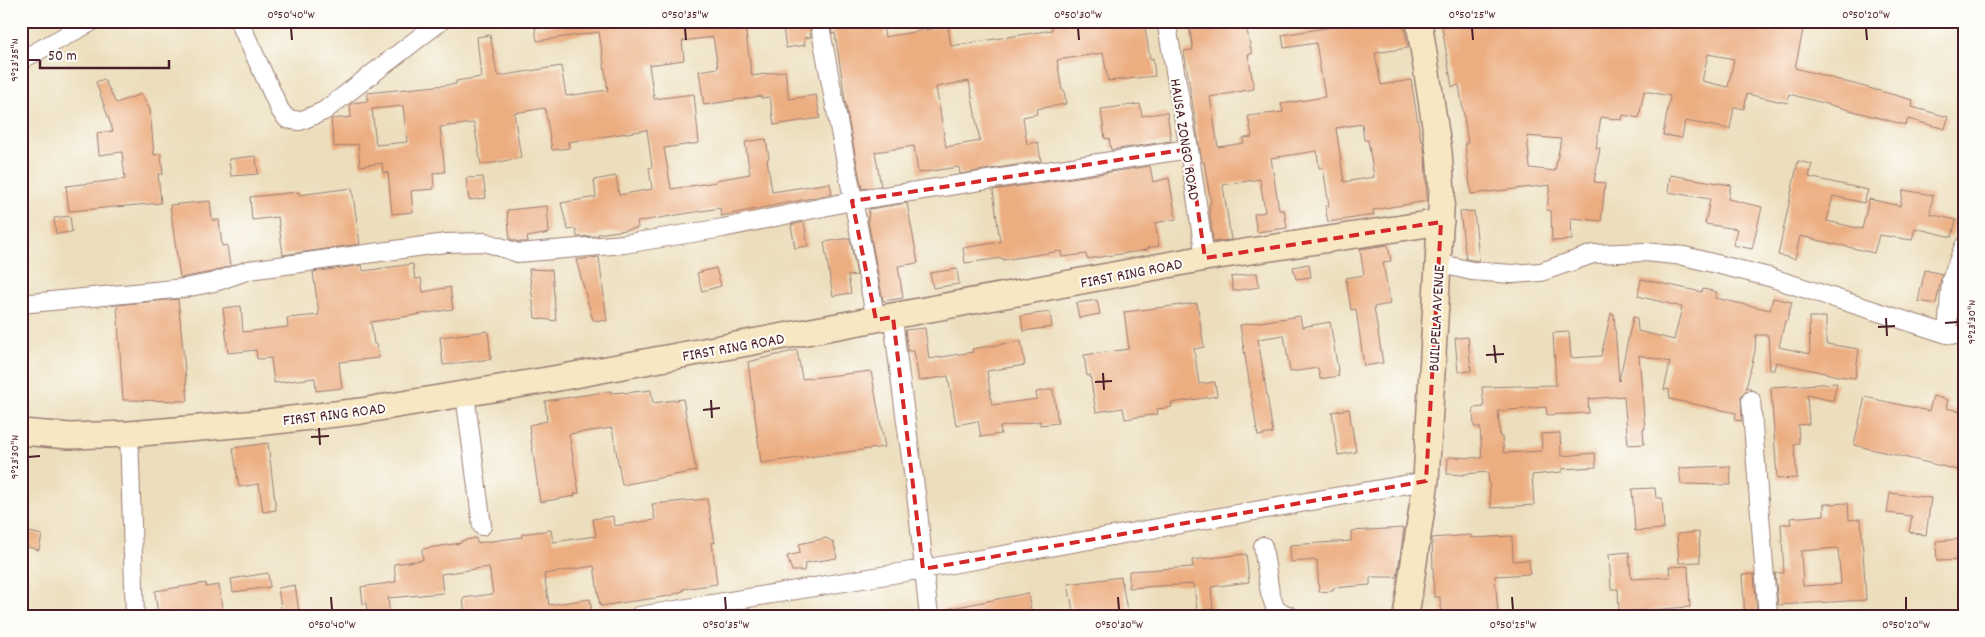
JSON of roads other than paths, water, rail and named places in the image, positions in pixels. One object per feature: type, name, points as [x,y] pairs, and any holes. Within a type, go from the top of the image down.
[{"type":"street","points":[[21,60],[93,21]]},
{"type":"street","points":[[239,21],[280,110],[287,119],[300,121],[324,111],[441,21]]},
{"type":"street","points":[[819,21],[852,201],[897,360],[921,538],[929,616]]},
{"type":"street","name":"HAUSA ZONGO ROAD","points":[[1166,21],[1189,149],[1205,258]]},
{"type":"street","name":"BUILPELA AVENUE","points":[[1406,616],[1426,481],[1442,192],[1439,152],[1419,21]]},
{"type":"street","points":[[21,304],[185,288],[214,282],[249,270],[446,242],[485,242],[518,253],[624,244],[723,228],[852,201],[1189,149]]},
{"type":"street","name":"FIRST RING ROAD","points":[[21,432],[70,436],[129,434],[258,423],[361,411],[885,318],[1205,258],[1440,222]]},
{"type":"street","points":[[1438,263],[1472,271],[1512,274],[1541,272],[1593,254],[1645,252],[1684,256],[1770,277],[1955,335],[1951,280],[1964,246]]},
{"type":"street","points":[[465,394],[482,526]]},
{"type":"street","points":[[1750,400],[1768,616]]},
{"type":"street","points":[[129,434],[135,616]]},
{"type":"street","points":[[639,616],[923,569],[1426,481]]},
{"type":"street","points":[[1263,546],[1270,593],[1276,610],[1290,616]]}]
